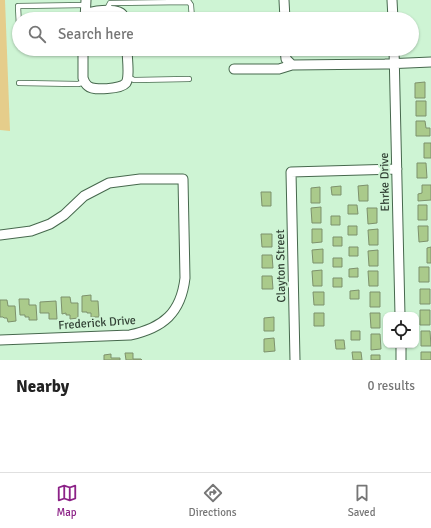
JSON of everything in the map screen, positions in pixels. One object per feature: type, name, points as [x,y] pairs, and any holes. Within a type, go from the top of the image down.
[{"type":"street","points":[[284,0],[284,12]]},
{"type":"street","points":[[392,0],[393,12]]},
{"type":"street","points":[[86,10],[120,12]]},
{"type":"street","points":[[83,56],[85,82],[88,86],[94,89],[117,88],[126,83],[128,77],[127,56]]},
{"type":"street","points":[[286,56],[286,59],[292,66]]},
{"type":"street","name":"Ehrke Drive","points":[[394,56],[400,312]]},
{"type":"street","points":[[234,69],[279,69],[292,66],[431,62]]},
{"type":"street","name":"Clayton Street","points":[[295,360],[291,172],[397,169]]},
{"type":"street","name":"Frederick Drive","points":[[0,235],[25,233],[50,224],[84,196],[109,183],[140,179],[183,179],[184,288],[175,310],[163,322],[146,331],[130,335],[0,340]]},
{"type":"street","points":[[401,348],[401,360]]},
{"type":"lane","points":[[106,11],[110,3],[189,2],[191,12]]},
{"type":"lane","points":[[18,12],[18,6],[86,10]]},
{"type":"lane","points":[[128,77],[134,80],[189,79]]},
{"type":"lane","points":[[19,83],[78,84],[85,82]]},
{"type":"shaded area","points":[[0,0],[5,0],[10,131],[0,130]]},
{"type":"building","points":[[425,82],[425,98],[415,98],[415,83]]},
{"type":"building","points":[[416,101],[426,101],[426,116],[416,116]]},
{"type":"building","points":[[416,121],[425,121],[426,128],[430,128],[430,136],[416,136]]},
{"type":"building","points":[[424,143],[431,143],[431,158],[424,158]]},
{"type":"building","points":[[417,163],[426,163],[427,178],[417,178]]},
{"type":"building","points":[[368,185],[368,201],[359,201],[358,186]]},
{"type":"building","points":[[422,185],[431,185],[431,200],[418,201],[418,194],[422,193]]},
{"type":"building","points":[[341,186],[341,195],[332,195],[331,187]]},
{"type":"building","points":[[320,187],[320,203],[311,203],[311,188]]},
{"type":"building","points":[[261,192],[271,192],[271,206],[262,206]]},
{"type":"building","points":[[348,205],[357,205],[358,214],[348,214]]},
{"type":"building","points":[[418,205],[427,205],[427,220],[418,220]]},
{"type":"building","points":[[321,207],[321,223],[312,223],[311,208]]},
{"type":"building","points":[[367,208],[377,208],[377,223],[368,224]]},
{"type":"building","points":[[331,216],[340,216],[340,225],[331,225]]},
{"type":"building","points":[[348,226],[357,226],[357,235],[348,235]]},
{"type":"building","points":[[418,226],[428,226],[428,241],[419,242]]},
{"type":"building","points":[[312,229],[322,229],[322,242],[312,243]]},
{"type":"building","points":[[378,229],[378,245],[369,245],[368,230]]},
{"type":"building","points":[[261,234],[272,234],[272,247],[262,247]]},
{"type":"building","points":[[333,237],[342,237],[342,246],[333,246]]},
{"type":"building","points":[[349,247],[358,247],[358,256],[349,256]]},
{"type":"building","points":[[431,247],[431,263],[427,263],[427,248]]},
{"type":"building","points":[[323,249],[323,263],[313,263],[312,250]]},
{"type":"building","points":[[378,250],[378,266],[369,266],[368,251]]},
{"type":"building","points":[[262,255],[272,255],[273,268],[262,268]]},
{"type":"building","points":[[333,258],[342,258],[342,267],[333,267]]},
{"type":"building","points":[[419,267],[429,267],[429,282],[419,282]]},
{"type":"building","points":[[358,268],[358,277],[349,277],[349,269]]},
{"type":"building","points":[[322,270],[322,286],[313,286],[312,271]]},
{"type":"building","points":[[368,271],[378,271],[378,286],[369,286]]},
{"type":"building","points":[[262,276],[272,276],[273,289],[262,289]]},
{"type":"building","points":[[333,278],[342,278],[342,287],[333,287]]},
{"type":"building","points":[[420,289],[430,289],[430,304],[420,304]]},
{"type":"building","points":[[359,290],[359,299],[350,299],[350,291]]},
{"type":"building","points":[[313,292],[324,292],[324,305],[314,305]]},
{"type":"building","points":[[370,292],[380,292],[380,307],[370,307]]},
{"type":"building","points":[[91,295],[91,301],[98,301],[99,317],[91,317],[91,313],[82,312],[82,296]]},
{"type":"building","points":[[61,297],[70,297],[71,303],[78,303],[78,318],[70,319],[70,315],[66,315],[66,313],[62,314]]},
{"type":"building","points":[[19,299],[29,299],[29,305],[36,305],[37,320],[29,320],[29,317],[20,315]]},
{"type":"building","points":[[0,300],[7,300],[8,306],[15,306],[16,321],[8,322],[7,318],[0,317]]},
{"type":"building","points":[[56,301],[57,319],[49,319],[49,313],[40,313],[40,302]]},
{"type":"building","points":[[420,310],[430,310],[430,325],[420,325]]},
{"type":"building","points":[[314,313],[324,313],[324,326],[314,326]]},
{"type":"building","points":[[370,313],[380,313],[380,328],[371,328]]},
{"type":"building","points":[[274,317],[274,331],[264,331],[264,318]]},
{"type":"building","points":[[351,331],[360,331],[360,340],[351,340]]},
{"type":"building","points":[[421,331],[430,331],[431,346],[421,346]]},
{"type":"building","points":[[371,334],[380,334],[381,349],[371,350]]},
{"type":"building","points":[[274,338],[275,351],[264,352],[264,339]]},
{"type":"building","points":[[335,340],[344,340],[345,349],[336,349]]},
{"type":"building","points":[[352,352],[361,352],[362,360],[353,360]]},
{"type":"building","points":[[421,352],[431,352],[431,360],[421,360]]},
{"type":"building","points":[[125,353],[133,353],[133,359],[142,360],[126,360]]},
{"type":"building","points":[[111,354],[111,358],[120,358],[120,360],[104,360],[104,355]]},
{"type":"building","points":[[371,355],[380,355],[380,360],[371,360]]}]
